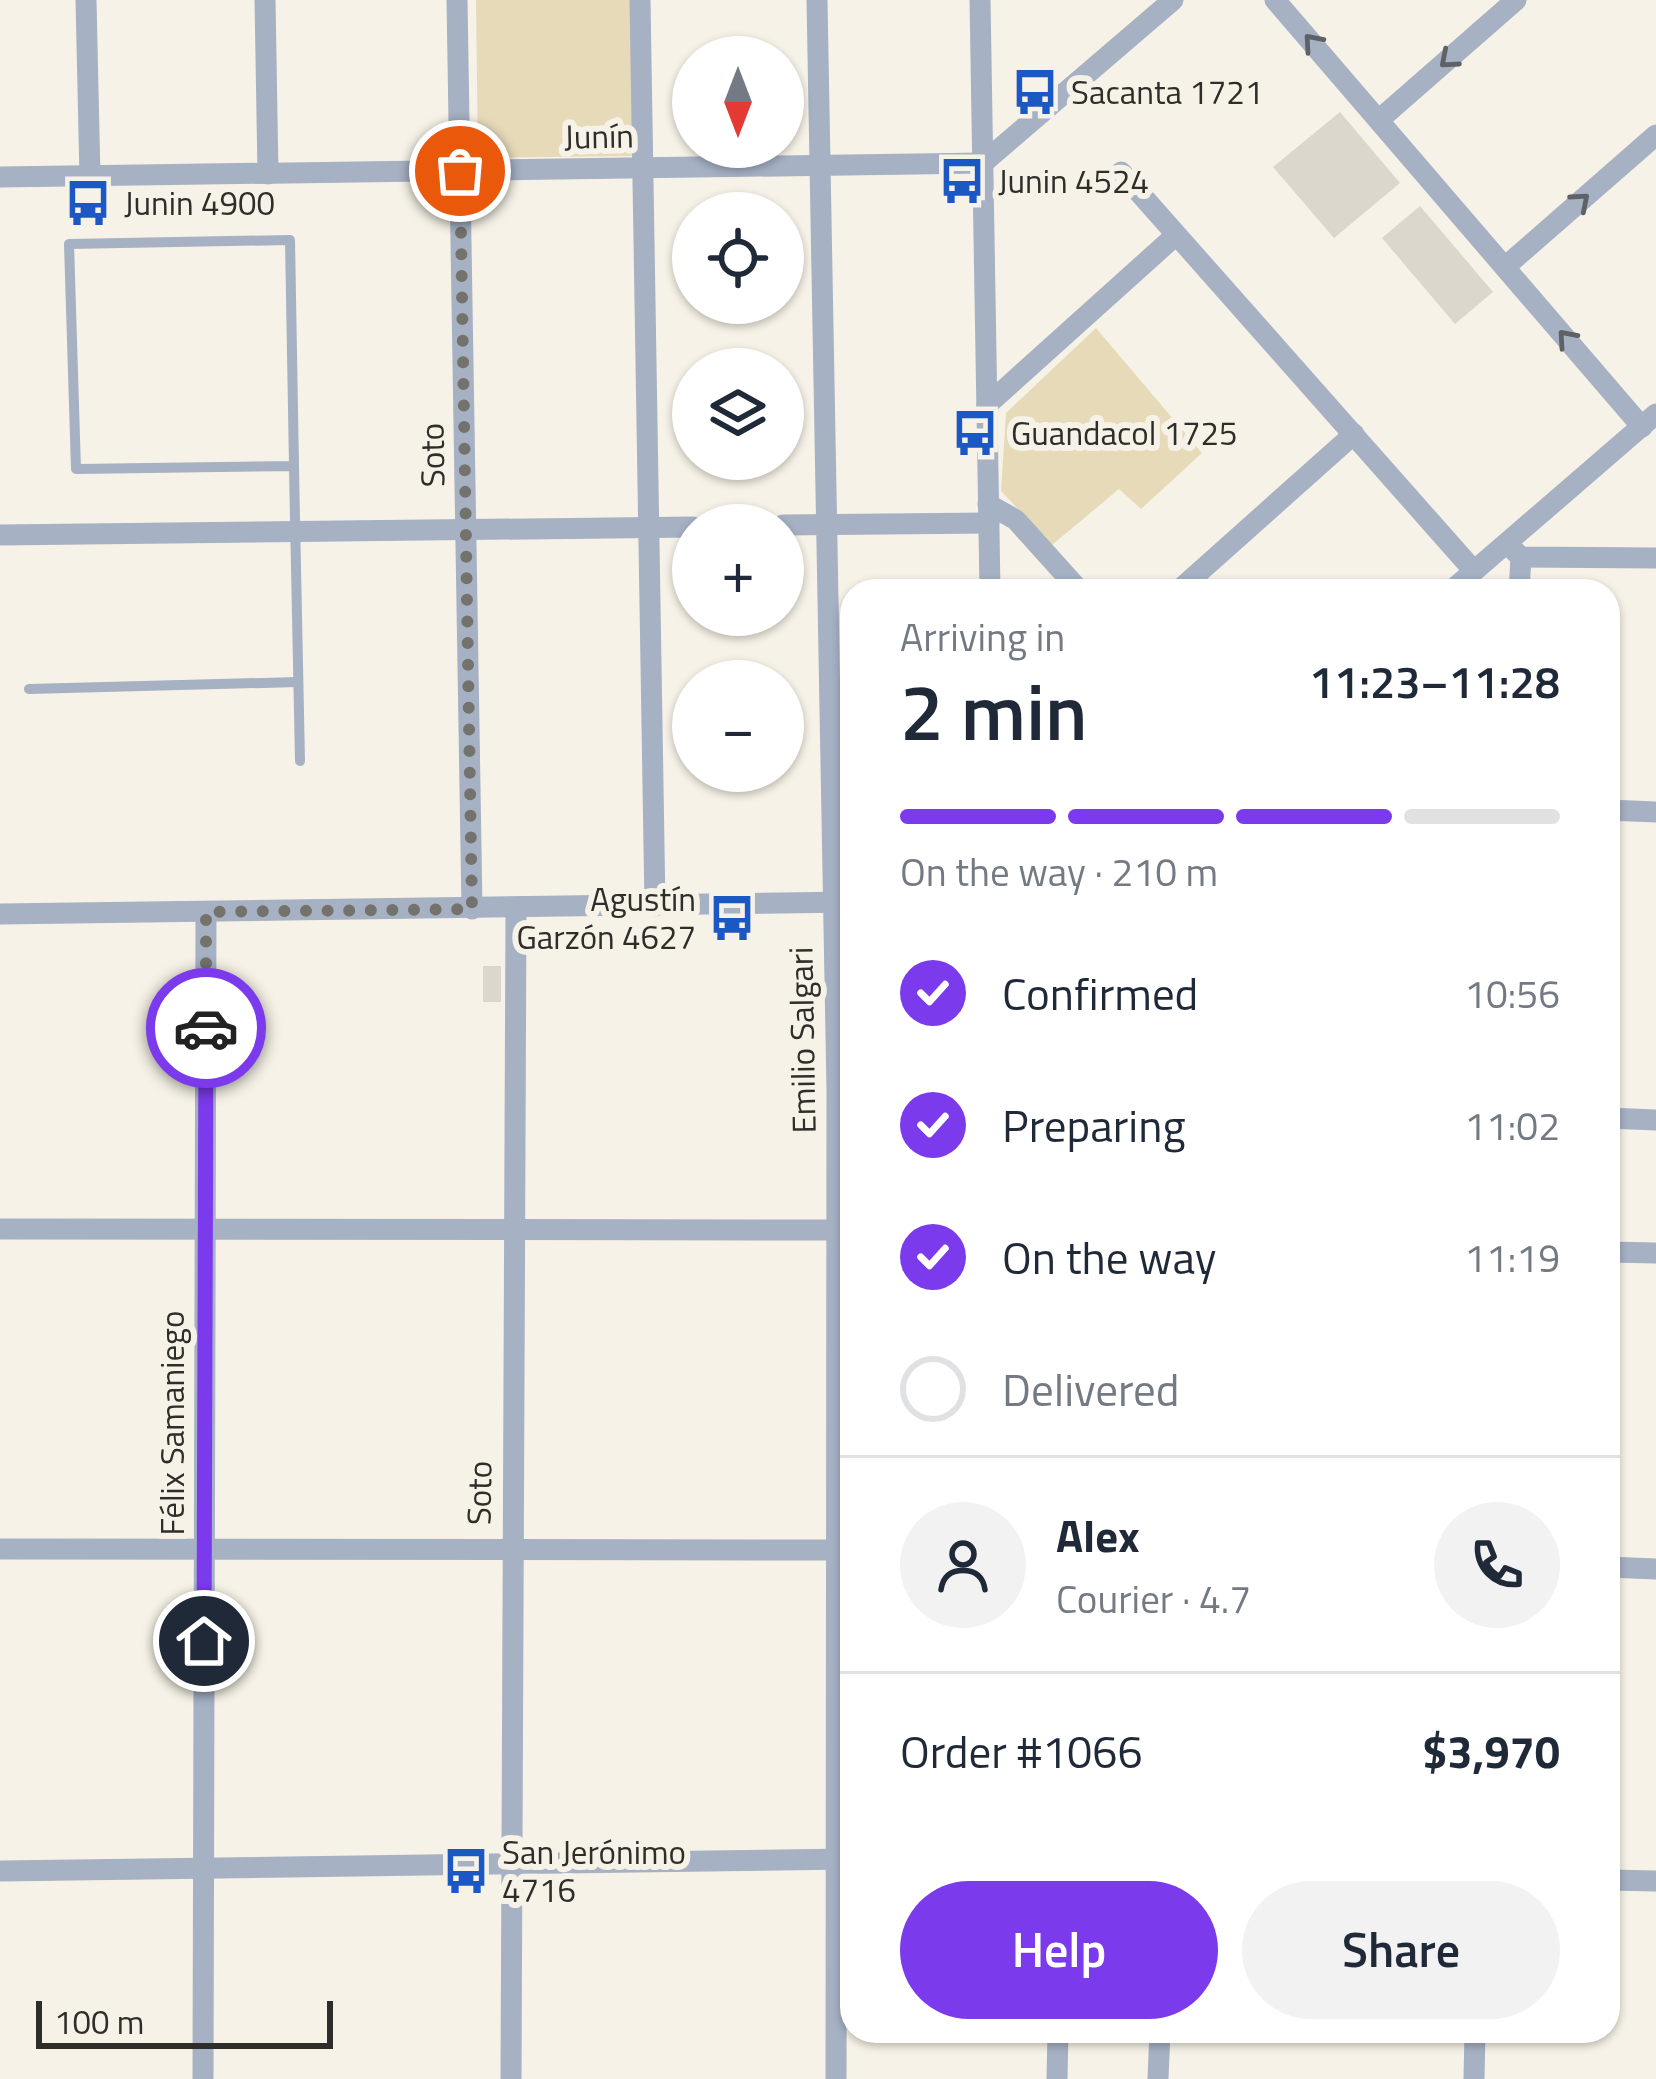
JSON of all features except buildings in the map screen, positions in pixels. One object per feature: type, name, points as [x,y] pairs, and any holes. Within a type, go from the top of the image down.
[{"type":"street","points":[[86,0],[90,177]]},
{"type":"street","points":[[265,0],[268,174]]},
{"type":"street","name":"Soto","points":[[457,0],[472,909]]},
{"type":"street","points":[[640,0],[655,906]]},
{"type":"street","name":"Emilio Salgari","points":[[817,0],[826,525],[840,835]]},
{"type":"street","points":[[980,0],[990,579]]},
{"type":"street","points":[[983,163],[1173,0]]},
{"type":"street","points":[[1275,0],[1505,267],[1649,420],[1514,550],[1465,579]]},
{"type":"street","points":[[1380,119],[1516,0]]},
{"type":"street","points":[[1505,267],[1656,135]]},
{"type":"street","name":"Junín","points":[[0,177],[983,163]]},
{"type":"street","points":[[1120,172],[1474,571]]},
{"type":"street","points":[[987,405],[1176,235]]},
{"type":"street","points":[[1191,579],[1354,434]]},
{"type":"street","points":[[804,526],[988,514],[1016,520],[1069,579]]},
{"type":"street","points":[[0,535],[672,526]]},
{"type":"street","points":[[1514,550],[1656,558]]},
{"type":"street","points":[[1514,550],[1518,579]]},
{"type":"street","points":[[1620,810],[1656,812]]},
{"type":"street","points":[[0,914],[840,902]]},
{"type":"street","name":"Soto","points":[[511,2079],[516,909]]},
{"type":"street","name":"Félix Samaniego","points":[[202,2079],[206,912]]},
{"type":"street","points":[[1620,1118],[1656,1120]]},
{"type":"street","points":[[0,1229],[840,1229]]},
{"type":"street","points":[[1620,1252],[1656,1253]]},
{"type":"street","points":[[0,1549],[840,1550]]},
{"type":"street","points":[[1620,1568],[1656,1569]]},
{"type":"street","points":[[0,1871],[840,1859]]},
{"type":"street","points":[[1620,1880],[1656,1881]]},
{"type":"street","name":"Emilio Salgari","points":[[836,2079],[840,1981]]},
{"type":"street","points":[[1058,2043],[1058,2079]]},
{"type":"street","points":[[1158,2079],[1160,2043]]},
{"type":"street","points":[[1474,2079],[1475,2043]]},
{"type":"lane","points":[[294,466],[76,469],[69,244],[290,240],[298,682],[299,761]]},
{"type":"lane","points":[[28,689],[298,682]]},
{"type":"shaded area","points":[[476,0],[631,0],[634,156],[478,158]]},
{"type":"shaded area","points":[[1096,328],[1202,453],[1141,509],[1119,489],[1052,545],[1001,491],[1006,413]]},
{"type":"way so far","points":[[206,1028],[206,912],[472,909],[460,171]]},
{"type":"place","name":"Sacanta 1721","points":[[1035,92]]},
{"type":"place","name":"Junin 4524","points":[[962,181]]},
{"type":"place","name":"Junin 4900","points":[[88,203]]},
{"type":"place","name":"Guandacol 1725","points":[[975,433]]},
{"type":"place","name":"Agustín Garzón 4627","points":[[732,918]]},
{"type":"place","name":"San Jerónimo 4716","points":[[466,1871]]},
{"type":"route","points":[[204,1641],[206,1028]]}]
